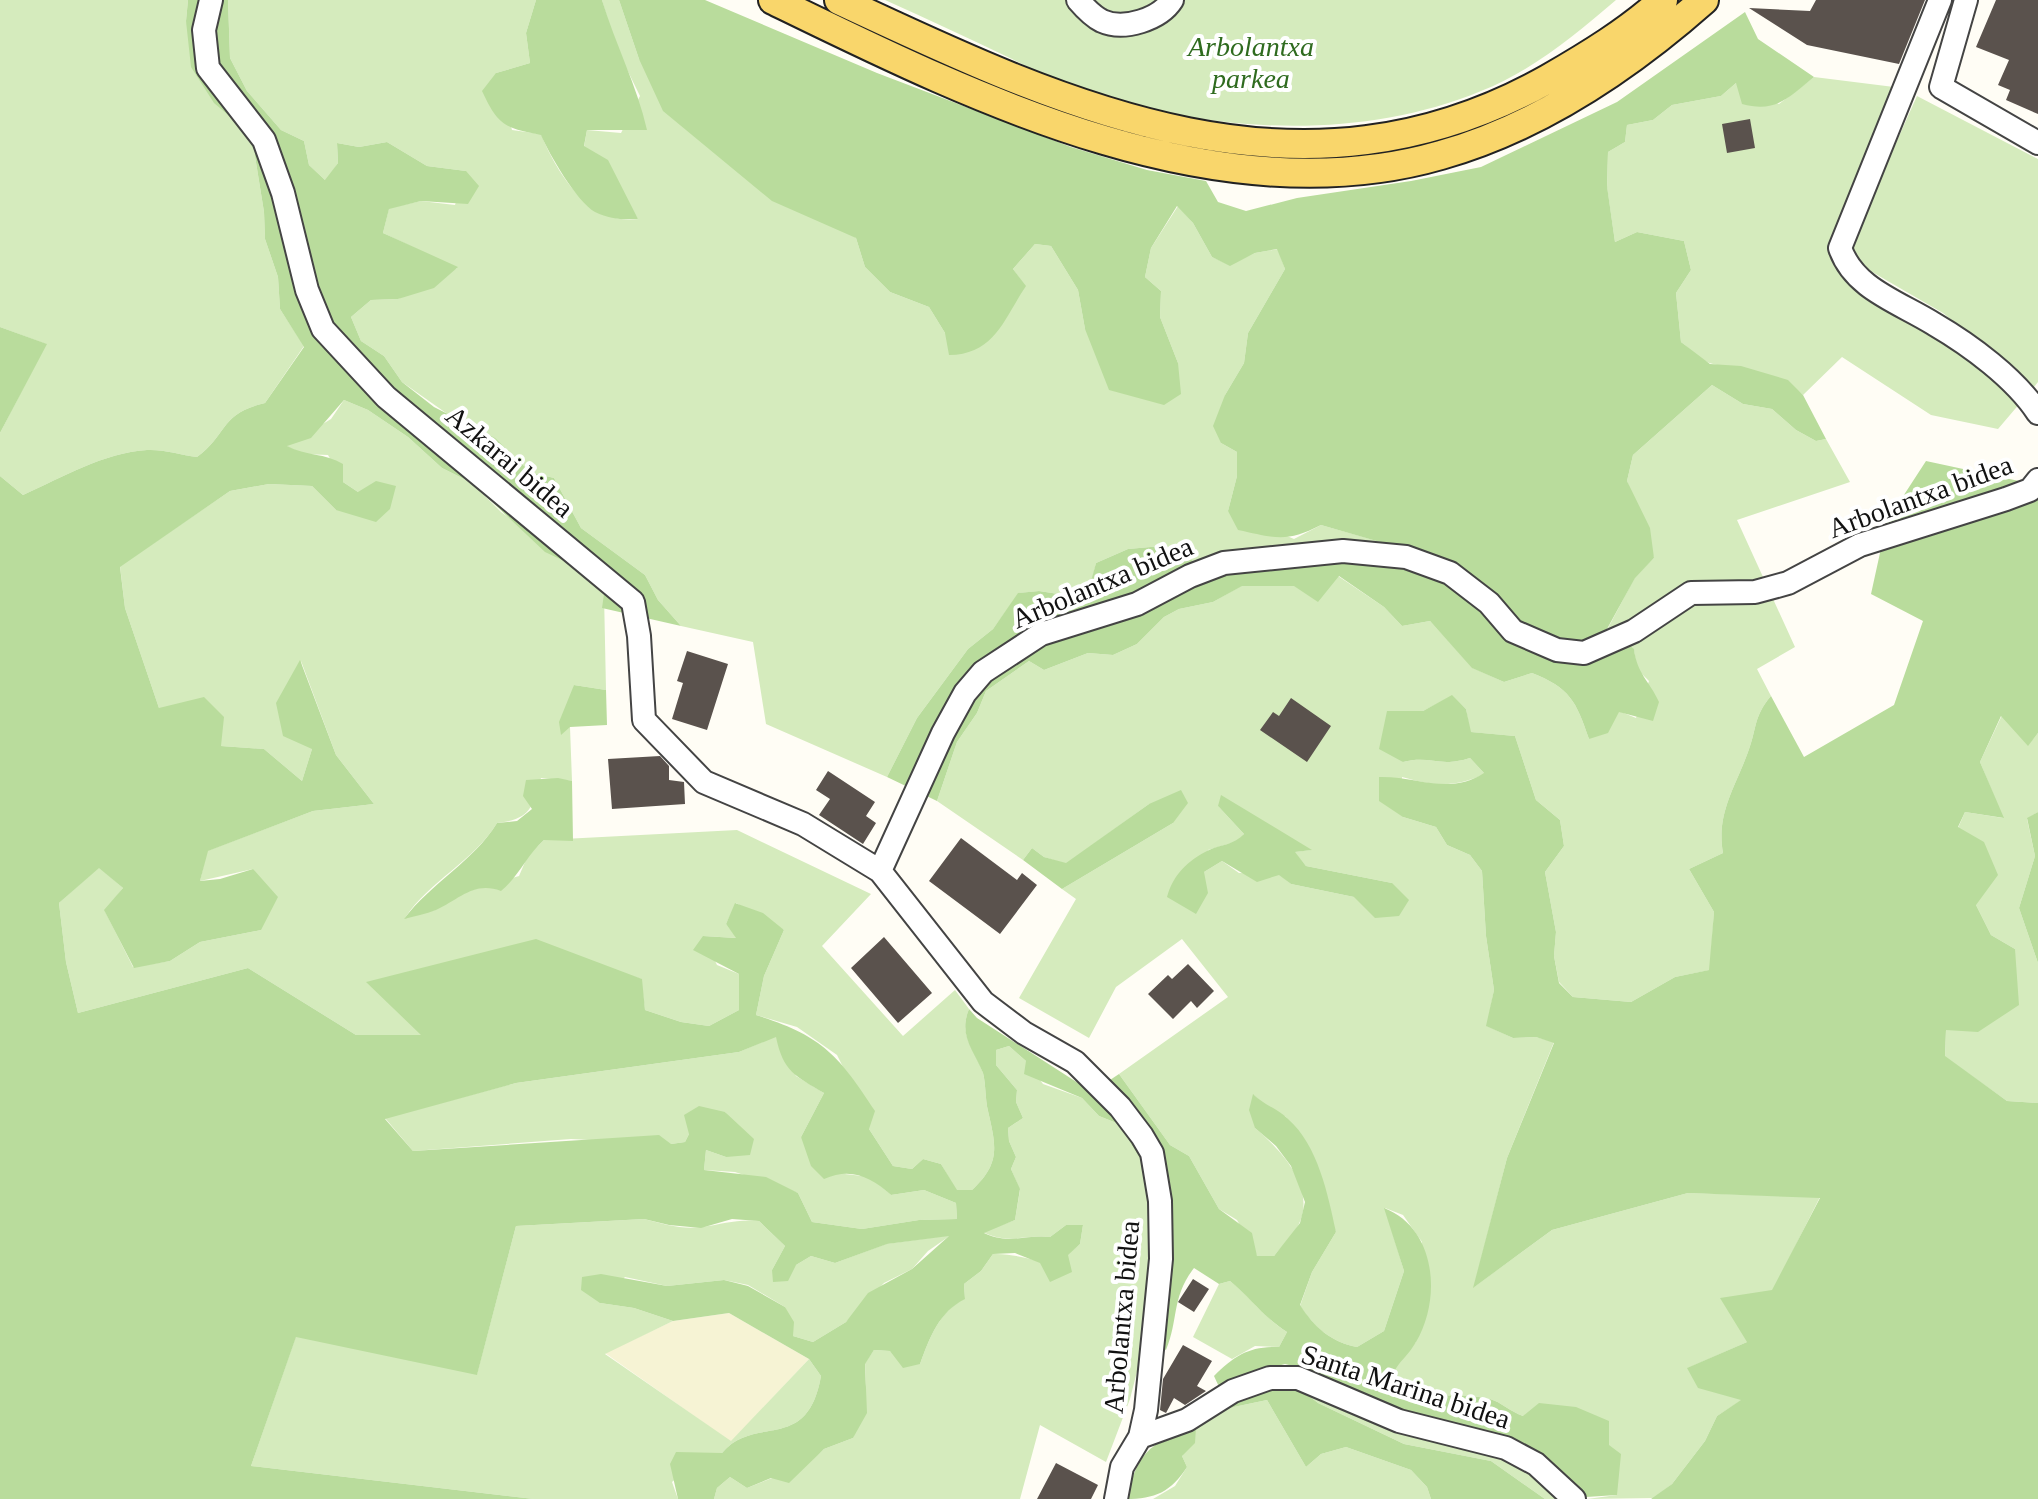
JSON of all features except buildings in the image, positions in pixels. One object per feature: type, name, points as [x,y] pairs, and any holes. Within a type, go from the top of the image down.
[{"type":"main road","points":[[773,0],[944,78],[1099,138],[1205,164],[1313,173],[1409,163],[1508,132],[1614,72],[1704,0]]},
{"type":"main road","points":[[839,0],[1037,88],[1155,127],[1219,139],[1340,145],[1433,130],[1518,96],[1588,56],[1663,0]]},
{"type":"street","name":"Azkarai bidea","points":[[211,0],[204,30],[208,68],[264,140],[283,193],[307,290],[323,329],[386,397],[633,602],[639,636],[644,720],[704,782],[803,824],[880,871]]},
{"type":"street","points":[[1078,0],[1101,21],[1117,25],[1155,16],[1172,0]]},
{"type":"street","points":[[1940,0],[1840,248],[1846,267],[1867,285],[1975,352],[2030,401],[2038,413]]},
{"type":"street","points":[[1966,0],[1941,87],[2038,143]]},
{"type":"street","name":"Arbolantxa bidea","points":[[1140,1437],[1153,1362],[1161,1259],[1160,1201],[1152,1153],[1120,1107],[1075,1062],[1024,1033],[983,1002],[880,871],[943,733],[965,693],[983,672],[1041,634],[1137,604],[1190,576],[1224,563],[1343,551],[1406,557],[1450,573],[1489,603],[1513,631],[1557,650],[1584,653],[1634,631],[1691,593],[1755,592],[1788,583],[1860,545],[2006,499],[2030,490],[2038,480]]},
{"type":"street","name":"Santa Marina bidea","points":[[1140,1437],[1187,1420],[1233,1391],[1270,1378],[1298,1378],[1399,1421],[1506,1448],[1536,1464],[1574,1499]]},
{"type":"street","points":[[1116,1499],[1122,1467],[1140,1437]]},
{"type":"shaded area","points":[[729,1313],[809,1359],[731,1442],[605,1353],[673,1321]]},
{"type":"green space","points":[[0,0],[188,0],[186,21],[254,150],[265,239],[278,277],[280,309],[304,346],[265,403],[239,413],[197,457],[159,450],[131,452],[84,467],[23,495],[0,476],[0,433],[46,344],[0,327]]},
{"type":"green space","points":[[188,0],[228,0],[230,58],[247,91],[281,130],[304,141],[309,165],[325,180],[338,163],[337,143],[359,147],[387,142],[427,166],[466,171],[479,186],[468,204],[421,201],[389,209],[383,233],[458,267],[434,288],[398,299],[371,300],[351,317],[361,341],[384,356],[402,382],[434,407],[495,438],[530,472],[554,478],[581,528],[645,575],[658,600],[681,626],[602,608],[604,594],[575,566],[545,552],[472,483],[442,468],[408,437],[368,410],[344,400],[311,438],[287,446],[343,464],[343,482],[358,492],[376,481],[396,486],[390,509],[376,522],[336,510],[312,486],[269,484],[230,491],[120,567],[125,608],[159,708],[204,697],[224,717],[221,746],[264,749],[302,781],[312,749],[283,736],[276,703],[300,660],[336,755],[374,804],[313,811],[208,851],[200,881],[220,879],[253,869],[278,897],[261,930],[200,942],[170,961],[134,968],[104,910],[123,888],[99,868],[59,903],[66,962],[78,1013],[248,968],[356,1035],[421,1035],[366,982],[536,939],[642,979],[645,1010],[681,1022],[709,1026],[739,1010],[739,974],[693,950],[703,936],[736,938],[726,924],[735,903],[763,913],[784,930],[764,976],[756,1015],[813,1039],[839,1061],[875,1111],[869,1129],[893,1166],[912,1169],[923,1159],[941,1164],[957,1190],[972,1190],[988,1171],[994,1154],[993,1134],[983,1073],[966,1035],[969,1009],[977,1018],[1092,1092],[1119,1074],[1170,1145],[1189,1156],[1219,1209],[1252,1233],[1257,1256],[1274,1256],[1300,1223],[1305,1202],[1291,1166],[1276,1146],[1255,1128],[1249,1110],[1253,1094],[1284,1116],[1307,1142],[1329,1202],[1336,1232],[1312,1272],[1300,1305],[1311,1320],[1331,1337],[1357,1347],[1384,1331],[1404,1271],[1384,1208],[1415,1231],[1424,1248],[1431,1286],[1424,1324],[1416,1342],[1396,1368],[1390,1390],[1414,1395],[1490,1399],[1523,1416],[1539,1403],[1576,1407],[1609,1421],[1609,1445],[1621,1454],[1617,1495],[1586,1497],[1538,1456],[1405,1414],[1347,1391],[1309,1370],[1285,1364],[1247,1374],[1220,1389],[1214,1376],[1229,1362],[1251,1350],[1279,1347],[1287,1332],[1271,1321],[1230,1281],[1219,1284],[1194,1268],[1178,1299],[1166,1350],[1145,1340],[1150,1196],[1143,1164],[1119,1124],[1099,1116],[1082,1098],[1024,1074],[1026,1061],[1009,1046],[996,1050],[996,1065],[1017,1090],[1016,1102],[1023,1118],[1008,1128],[1009,1141],[1016,1157],[1011,1169],[1020,1189],[1015,1220],[984,1233],[1009,1239],[1050,1237],[1066,1225],[1083,1225],[1080,1244],[1068,1255],[1072,1272],[1050,1282],[1040,1263],[1015,1253],[993,1254],[981,1271],[964,1284],[965,1299],[942,1318],[920,1364],[903,1368],[890,1351],[874,1350],[865,1364],[867,1413],[853,1438],[824,1449],[789,1483],[771,1478],[747,1488],[730,1477],[717,1488],[714,1499],[678,1499],[670,1464],[676,1452],[722,1453],[735,1441],[792,1425],[804,1416],[814,1400],[821,1376],[809,1359],[729,1313],[673,1321],[634,1308],[600,1303],[581,1290],[582,1277],[601,1274],[667,1286],[724,1280],[748,1286],[785,1307],[794,1322],[793,1336],[813,1342],[846,1322],[868,1293],[912,1269],[949,1236],[887,1244],[835,1263],[811,1256],[796,1265],[788,1281],[773,1282],[772,1270],[785,1246],[759,1221],[732,1219],[701,1228],[644,1219],[516,1226],[477,1375],[296,1337],[251,1466],[534,1499],[0,1499],[0,476],[23,495],[84,467],[131,452],[159,450],[197,457],[239,413],[265,403],[304,347],[280,309],[278,277],[265,239],[254,150],[240,125],[214,103],[191,67],[186,21]],"holes":[[[776,1037],[792,1071],[824,1093],[801,1137],[811,1166],[824,1179],[852,1174],[876,1183],[891,1195],[924,1190],[956,1203],[957,1219],[919,1220],[862,1229],[812,1222],[798,1193],[766,1177],[704,1170],[706,1150],[726,1157],[750,1155],[754,1139],[725,1112],[699,1106],[684,1115],[689,1134],[685,1142],[671,1144],[659,1135],[413,1151],[385,1119],[516,1083],[739,1052]]]},
{"type":"green space","points":[[228,0],[536,0],[526,33],[530,63],[496,73],[512,130],[541,134],[566,180],[590,206],[621,219],[638,219],[584,147],[587,130],[621,133],[640,96],[615,45],[602,0],[619,0],[639,59],[856,238],[865,267],[890,292],[929,307],[945,333],[1006,316],[1025,286],[1013,269],[1035,244],[1051,246],[1078,290],[1085,329],[1178,363],[1160,317],[1161,291],[1145,277],[1151,248],[1178,206],[1193,223],[1212,257],[1230,265],[1255,253],[1278,249],[1285,269],[1248,333],[1244,363],[1225,395],[1221,443],[1237,452],[1237,476],[1228,511],[1294,539],[1321,525],[1381,542],[1387,561],[1221,574],[1162,546],[1128,549],[1096,563],[1091,585],[1065,595],[1039,591],[1019,593],[993,629],[968,649],[917,718],[887,777],[766,724],[753,642],[681,626],[658,600],[645,575],[581,528],[554,478],[530,472],[402,382],[384,356],[361,341],[351,317],[371,300],[398,299],[457,268],[383,233],[389,208],[421,201],[455,205],[466,171],[427,166],[387,142],[359,147],[337,143],[338,163],[326,181],[309,165],[304,141],[281,130],[247,91],[230,58]]},
{"type":"green space","points":[[536,0],[602,0],[647,130],[587,130],[584,146],[608,160],[638,219],[611,218],[588,207],[564,177],[541,135],[504,123],[482,91],[496,73],[530,63],[526,33]]},
{"type":"green space","points":[[619,0],[705,0],[877,73],[1071,147],[1147,170],[1206,181],[1218,202],[1246,211],[1297,198],[1481,167],[1617,102],[1745,12],[1758,39],[1814,77],[1789,97],[1773,105],[1742,104],[1736,83],[1721,96],[1672,105],[1653,120],[1627,125],[1625,142],[1608,152],[1607,186],[1615,242],[1637,232],[1684,241],[1691,270],[1676,293],[1681,342],[1710,364],[1741,366],[1788,380],[1803,395],[1826,439],[1816,441],[1796,430],[1772,409],[1743,404],[1712,385],[1633,455],[1627,481],[1650,528],[1654,558],[1635,578],[1607,629],[1634,649],[1641,671],[1659,702],[1653,721],[1619,712],[1608,733],[1589,739],[1575,705],[1555,684],[1532,673],[1504,682],[1472,668],[1430,621],[1402,626],[1384,607],[1339,576],[1318,602],[1294,586],[1242,586],[1213,602],[1179,609],[1164,617],[1137,644],[1113,655],[1088,653],[1044,670],[1029,661],[986,691],[977,713],[957,742],[937,801],[887,777],[917,718],[968,649],[993,629],[1018,593],[1039,591],[1065,595],[1090,585],[1096,563],[1128,549],[1162,546],[1221,574],[1352,560],[1387,561],[1380,542],[1321,525],[1289,537],[1262,535],[1238,530],[1228,511],[1237,476],[1237,452],[1221,443],[1213,426],[1225,395],[1244,363],[1248,333],[1285,269],[1277,249],[1255,253],[1230,266],[1212,257],[1193,223],[1177,206],[1151,248],[1145,277],[1161,291],[1160,317],[1178,363],[1181,394],[1164,405],[1109,390],[1085,329],[1078,290],[1051,246],[1035,244],[1013,269],[1026,286],[1004,323],[988,342],[965,353],[949,355],[945,333],[929,307],[890,292],[865,267],[856,238],[772,201],[663,111],[639,59]]},
{"type":"green space","name":"Arbolantxa parkea","points":[[885,0],[1616,0],[1535,63],[1481,91],[1433,108],[1383,119],[1332,125],[1280,126],[1177,115],[1078,89]]},
{"type":"green space","points":[[1814,77],[1894,87],[1835,229],[1833,250],[1836,267],[1849,281],[1930,328],[2021,402],[1998,429],[1931,415],[1842,357],[1803,395],[1772,377],[1709,363],[1681,342],[1676,293],[1691,270],[1684,241],[1637,232],[1615,242],[1607,187],[1608,152],[1625,142],[1627,125],[1653,120],[1672,105],[1721,96],[1736,83],[1779,104]]},
{"type":"green space","points":[[1917,96],[2038,159],[2038,382],[2034,387],[1943,313],[1867,269],[1853,250],[1877,185]]},
{"type":"green space","points":[[0,327],[47,344],[0,433]]},
{"type":"green space","points":[[1712,385],[1743,404],[1772,409],[1796,430],[1816,441],[1826,439],[1850,482],[1737,520],[1795,647],[1757,669],[1771,696],[1758,717],[1724,813],[1723,853],[1689,869],[1714,912],[1710,970],[1675,977],[1631,1002],[1573,997],[1559,982],[1554,956],[1556,932],[1545,872],[1564,846],[1560,820],[1536,800],[1515,736],[1470,732],[1466,709],[1452,696],[1423,711],[1387,711],[1403,762],[1450,762],[1470,758],[1485,774],[1463,782],[1444,784],[1402,777],[1403,817],[1436,827],[1447,845],[1470,855],[1482,871],[1486,936],[1494,990],[1487,1026],[1513,1038],[1536,1037],[1554,1042],[1507,1158],[1474,1287],[1552,1230],[1688,1193],[1820,1197],[1747,1342],[1688,1368],[1742,1400],[1717,1416],[1705,1441],[1672,1484],[1654,1498],[1587,1499],[1617,1495],[1523,1416],[1498,1402],[1477,1397],[1414,1395],[1390,1390],[1393,1368],[1416,1342],[1422,1242],[1403,1215],[1385,1208],[1404,1271],[1384,1331],[1357,1347],[1348,1345],[1324,1332],[1300,1306],[1312,1272],[1336,1232],[1286,1117],[1267,1107],[1254,1095],[1255,1128],[1292,1168],[1302,1193],[1299,1224],[1274,1256],[1257,1256],[1237,1220],[1219,1209],[1189,1156],[1170,1145],[1119,1074],[1228,997],[1182,939],[1116,987],[1089,1038],[1019,998],[1076,899],[1062,889],[1173,823],[1149,804],[1066,864],[1044,857],[1032,848],[1023,860],[937,801],[957,742],[977,713],[986,691],[1029,661],[1044,670],[1088,653],[1113,655],[1137,644],[1164,617],[1179,609],[1213,602],[1241,586],[1294,586],[1338,576],[1384,607],[1402,626],[1430,621],[1473,668],[1504,682],[1532,673],[1555,684],[1575,705],[1589,739],[1619,711],[1636,718],[1649,681],[1637,669],[1634,650],[1607,630],[1635,577],[1654,558],[1627,481],[1633,455]],"holes":[[[1218,806],[1311,850],[1294,852],[1306,866],[1392,883],[1354,897],[1291,884],[1279,874],[1239,873],[1222,861],[1204,872],[1208,850],[1238,841],[1244,834]]]},
{"type":"green space","points":[[344,400],[368,410],[408,437],[442,468],[472,483],[501,512],[575,566],[604,594],[606,690],[574,685],[570,727],[572,781],[541,778],[528,810],[517,818],[497,823],[476,849],[426,893],[405,918],[435,910],[462,893],[519,876],[528,855],[544,840],[737,830],[871,894],[822,946],[903,1036],[955,990],[969,1009],[966,1035],[983,1073],[994,1144],[988,1171],[972,1190],[956,1190],[941,1164],[923,1159],[912,1169],[893,1166],[869,1129],[863,1094],[847,1075],[837,1055],[797,1027],[756,1015],[764,976],[784,930],[736,903],[726,924],[737,938],[703,936],[717,965],[739,974],[739,1010],[709,1026],[681,1022],[645,1010],[641,979],[617,971],[367,982],[423,1035],[356,1035],[248,968],[78,1013],[66,962],[59,903],[99,867],[123,888],[105,911],[133,967],[170,961],[200,942],[261,930],[253,869],[200,881],[207,851],[313,811],[374,804],[336,755],[301,661],[312,749],[302,781],[264,749],[221,746],[159,708],[125,608],[120,566],[230,491],[269,484],[312,486],[336,510],[358,492],[343,482],[328,455],[303,454],[286,446],[331,419]]},
{"type":"green space","points":[[1926,461],[2038,485],[2038,733],[2028,746],[2001,716],[1980,762],[2004,818],[1965,812],[1958,827],[1984,842],[1998,875],[1976,905],[1991,935],[2015,949],[2019,1005],[1978,1032],[1946,1030],[1945,1056],[2007,1101],[2038,1103],[2038,1499],[1651,1499],[1672,1484],[1705,1441],[1717,1416],[1741,1400],[1698,1388],[1687,1368],[1747,1342],[1720,1298],[1772,1290],[1820,1198],[1688,1193],[1552,1230],[1473,1288],[1507,1158],[1554,1043],[1536,1037],[1513,1038],[1486,1026],[1494,990],[1486,936],[1482,871],[1470,855],[1447,845],[1436,827],[1403,817],[1379,801],[1379,777],[1446,784],[1471,780],[1484,773],[1470,758],[1450,762],[1403,762],[1379,749],[1387,711],[1423,711],[1452,695],[1466,709],[1471,732],[1515,736],[1536,800],[1560,820],[1564,846],[1545,872],[1556,932],[1554,956],[1559,983],[1573,997],[1631,1002],[1675,977],[1709,970],[1714,912],[1689,869],[1723,853],[1724,813],[1765,703],[1771,696],[1804,757],[1894,705],[1923,621],[1871,594],[1887,521]]},
{"type":"green space","points":[[574,685],[606,690],[607,725],[570,727],[561,735],[559,722]]},
{"type":"green space","points":[[2002,715],[2028,745],[2038,733],[2038,812],[2027,819],[2035,856],[2019,908],[2038,963],[2038,1103],[2007,1101],[1945,1057],[1946,1030],[2015,949],[1991,935],[1976,905],[1958,828],[1965,812],[2003,818],[1980,762]]},
{"type":"green space","points":[[558,778],[572,781],[573,841],[544,840],[501,891],[491,888],[475,890],[436,910],[404,919],[477,849],[497,823],[517,821],[532,809],[523,796],[526,780]]},
{"type":"green space","points":[[1181,790],[1188,803],[1173,823],[1062,889],[1023,860],[1032,848],[1044,857],[1066,863],[1149,804]]},
{"type":"green space","points":[[1221,795],[1312,850],[1295,852],[1306,866],[1392,883],[1409,900],[1399,916],[1375,918],[1354,897],[1291,884],[1279,875],[1257,882],[1222,861],[1204,872],[1208,893],[1196,914],[1167,897],[1177,875],[1188,863],[1244,834],[1218,806]]},
{"type":"green space","points":[[2038,812],[2038,963],[2019,908],[2035,856],[2027,818]]},
{"type":"green space","points":[[776,1036],[796,1076],[824,1093],[801,1137],[836,1173],[871,1177],[891,1195],[924,1190],[956,1203],[957,1219],[919,1220],[862,1229],[812,1222],[798,1193],[735,1172],[704,1170],[706,1150],[726,1157],[735,1125],[725,1112],[689,1134],[685,1142],[671,1144],[571,1139],[413,1151],[385,1118],[516,1083],[739,1052]]},
{"type":"green space","points":[[1009,1046],[1026,1061],[1043,1084],[1082,1098],[1099,1116],[1119,1124],[1143,1164],[1150,1196],[1145,1340],[1130,1399],[1106,1462],[1040,1425],[1020,1499],[714,1499],[717,1488],[730,1477],[747,1488],[807,1464],[824,1449],[853,1438],[866,1384],[865,1363],[874,1350],[890,1351],[920,1364],[942,1318],[965,1298],[964,1284],[981,1271],[993,1254],[1047,1261],[1068,1253],[1080,1244],[1083,1225],[1066,1225],[1050,1237],[1009,1239],[983,1232],[1015,1220],[1020,1190],[1011,1169],[1016,1157],[1009,1141],[1008,1128],[1023,1118],[1016,1102],[1017,1090],[996,1065],[996,1050]]},
{"type":"green space","points":[[644,1219],[688,1228],[759,1221],[785,1246],[772,1270],[796,1265],[811,1256],[835,1263],[886,1244],[951,1235],[928,1251],[912,1269],[884,1283],[846,1322],[813,1342],[793,1336],[785,1307],[748,1285],[724,1280],[667,1286],[625,1277],[600,1303],[634,1308],[673,1321],[605,1354],[731,1441],[809,1359],[821,1376],[814,1400],[804,1416],[792,1425],[735,1441],[722,1453],[705,1453],[672,1482],[678,1499],[534,1499],[251,1466],[296,1336],[477,1374],[516,1226]]},
{"type":"green space","points":[[1230,1281],[1287,1332],[1279,1347],[1255,1346],[1232,1359],[1193,1337],[1219,1284]]},
{"type":"green space","points":[[1282,1385],[1300,1389],[1318,1403],[1404,1444],[1491,1461],[1545,1499],[1431,1499],[1427,1487],[1411,1470],[1346,1447],[1321,1454],[1306,1467],[1267,1400],[1229,1408],[1254,1391]]},
{"type":"green space","points":[[1300,1389],[1513,1459],[1565,1499],[1545,1499],[1491,1461],[1404,1444],[1318,1403]]},
{"type":"green space","points":[[1267,1400],[1306,1467],[1321,1454],[1346,1447],[1411,1470],[1427,1487],[1431,1499],[1153,1499],[1175,1486],[1187,1467],[1182,1456],[1196,1427],[1229,1408]]},
{"type":"green space","points":[[1196,1427],[1195,1443],[1182,1456],[1187,1467],[1175,1483],[1146,1498],[1126,1499],[1136,1469],[1149,1451],[1167,1438]]}]
